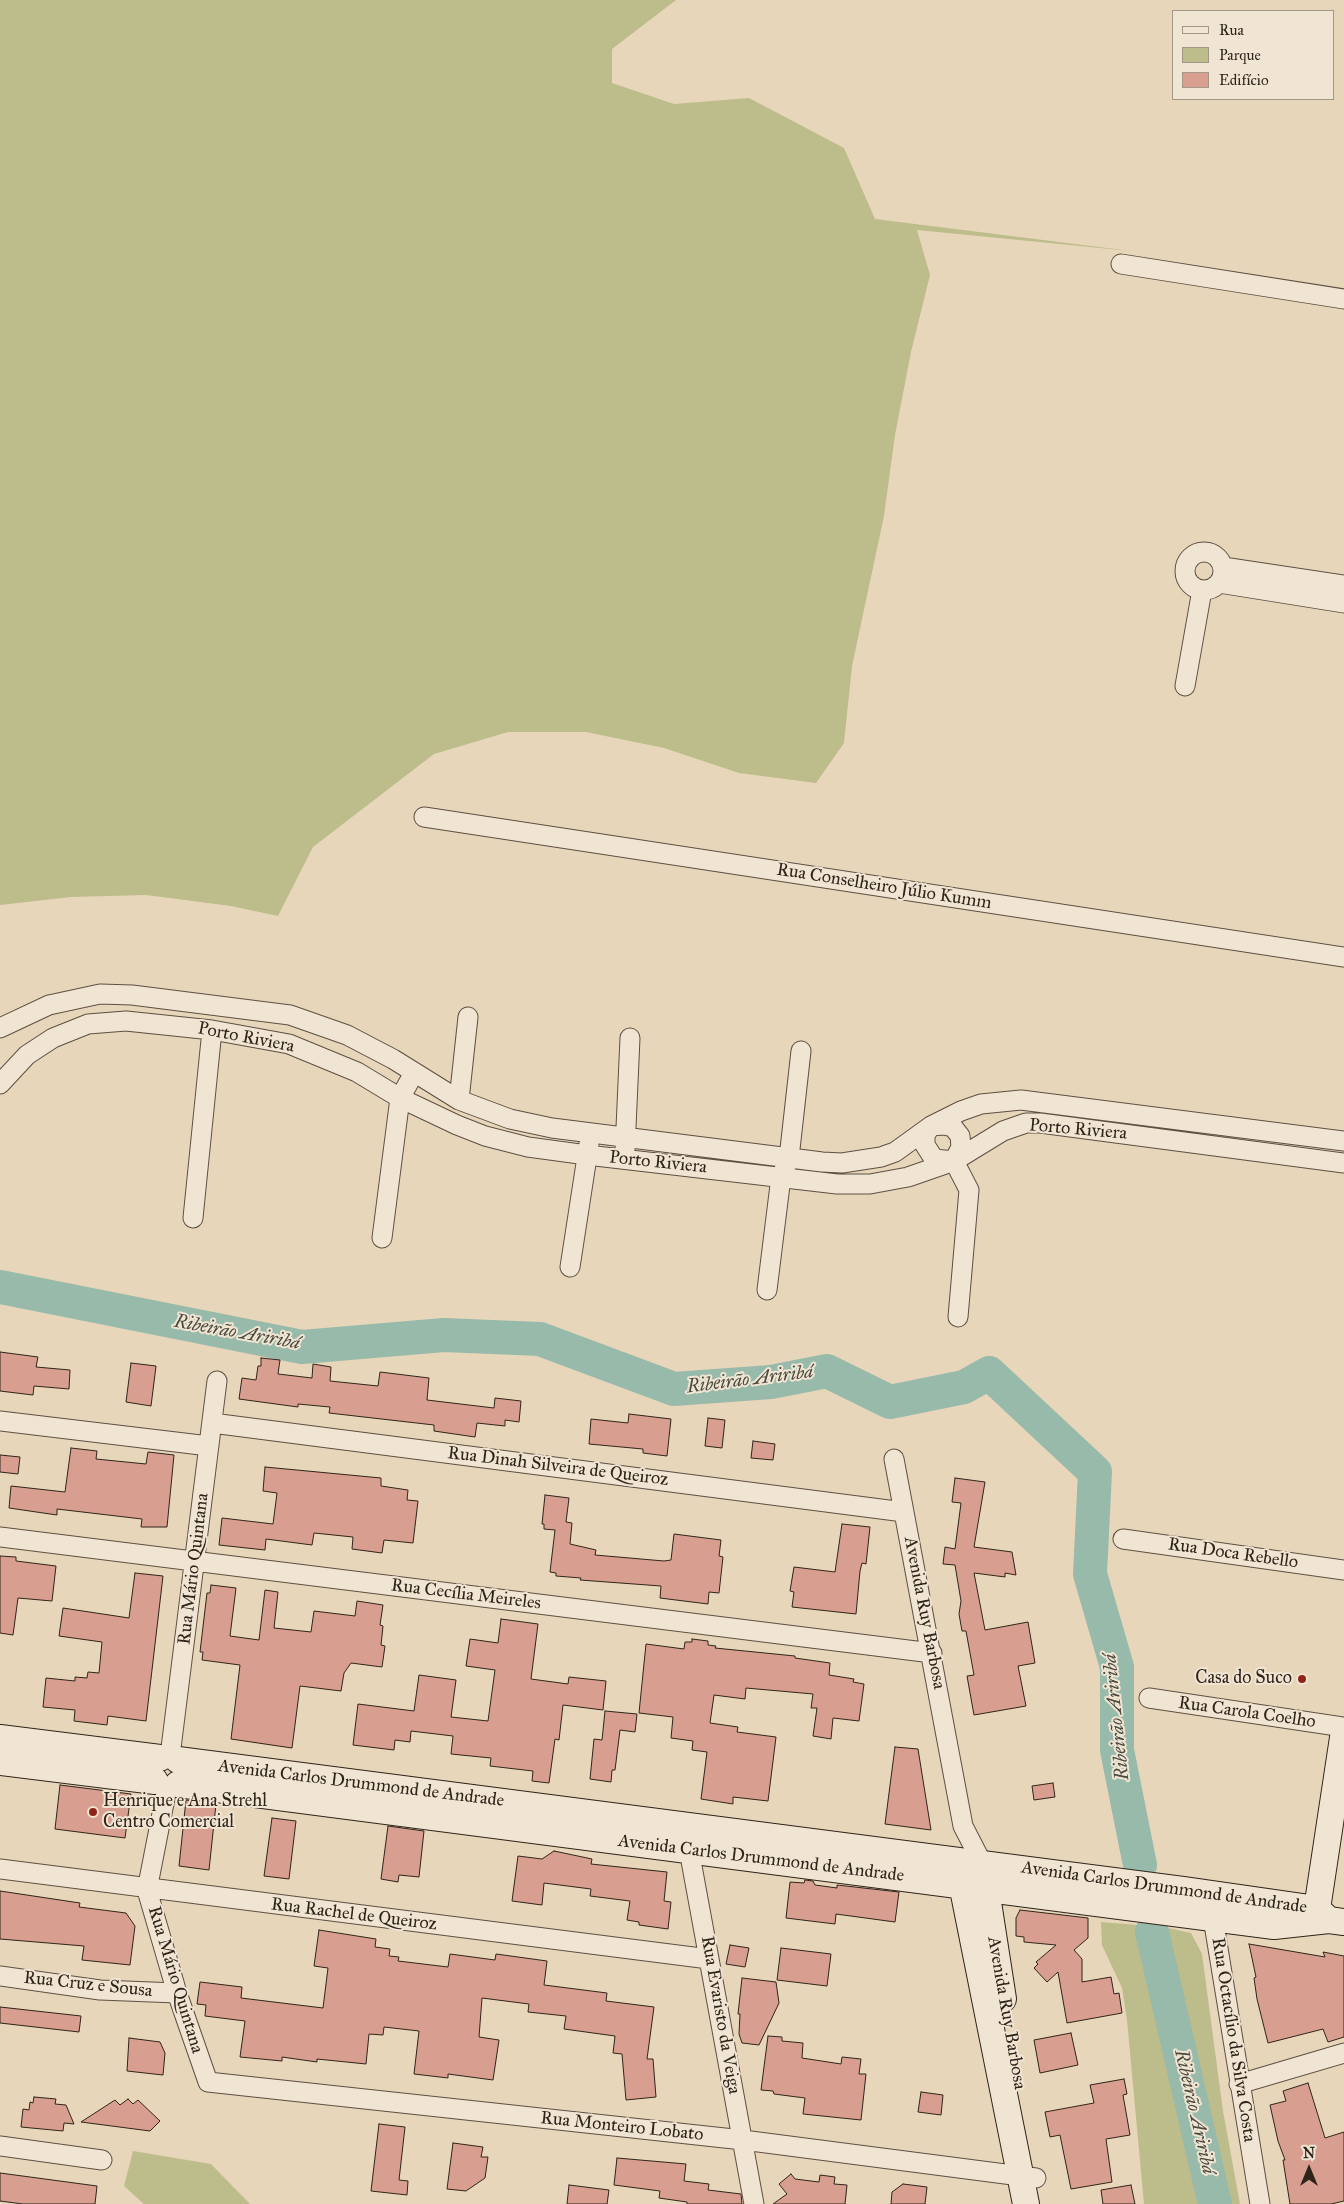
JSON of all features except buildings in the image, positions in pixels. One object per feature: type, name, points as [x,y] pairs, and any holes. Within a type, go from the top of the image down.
[{"type":"main road","points":[[1330,1917],[1344,1731]]},
{"type":"main road","name":"Avenida Carlos Drummond de Andrade","points":[[0,1738],[168,1771],[972,1874],[1183,1890],[1330,1917]]},
{"type":"main road","name":"Avenida Carlos Drummond de Andrade","points":[[0,1762],[168,1771]]},
{"type":"main road","name":"Avenida Carlos Drummond de Andrade","points":[[972,1874],[1213,1918],[1274,1926],[1330,1917]]},
{"type":"main road","name":"Avenida Ruy Barbosa","points":[[972,1874],[1005,2017],[1028,2177],[1026,2204]]},
{"type":"main road","name":"Avenida Ruy Barbosa","points":[[1028,2177],[1041,2204]]},
{"type":"street","points":[[1121,264],[1344,299]]},
{"type":"street","points":[[1205,551],[1217,556],[1221,575],[1214,587],[1202,590],[1190,584],[1186,579],[1185,572],[1188,560],[1198,552],[1205,551]]},
{"type":"street","points":[[1221,575],[1283,584],[1344,585]]},
{"type":"street","points":[[1283,584],[1344,602]]},
{"type":"street","points":[[1185,686],[1202,590]]},
{"type":"street","name":"Rua Conselheiro Júlio Kumm","points":[[424,817],[1344,956]]},
{"type":"street","name":"Porto Riviera","points":[[0,1028],[33,1011],[66,1000],[100,994],[132,996],[290,1015],[354,1039],[459,1100],[517,1121],[789,1158],[842,1163],[881,1157],[905,1146],[932,1126],[961,1111],[1002,1101],[1040,1101],[1340,1140]]},
{"type":"street","points":[[459,1100],[468,1017]]},
{"type":"street","name":"Porto Riviera","points":[[0,1084],[16,1066],[39,1046],[70,1030],[88,1024],[126,1021],[212,1030],[290,1044],[357,1072],[400,1098],[457,1125],[485,1136],[528,1147],[836,1184],[870,1184],[908,1177],[954,1161],[1003,1130],[1026,1124],[1053,1124],[1339,1162]]},
{"type":"street","points":[[193,1218],[212,1030]]},
{"type":"street","points":[[624,1159],[627,1137],[630,1038]]},
{"type":"street","points":[[767,1290],[781,1177],[789,1158],[801,1051]]},
{"type":"street","points":[[382,1238],[400,1098],[414,1074]]},
{"type":"street","points":[[1124,1134],[1126,1112]]},
{"type":"street","points":[[932,1126],[953,1127],[960,1136],[961,1147],[954,1161],[934,1159],[927,1151],[924,1139],[932,1126]]},
{"type":"street","points":[[570,1267],[590,1132]]},
{"type":"street","points":[[1339,1162],[1340,1140]]},
{"type":"street","points":[[954,1161],[969,1190],[958,1317]]},
{"type":"street","name":"Rua Mário Quintana","points":[[208,2082],[177,1993],[147,1890],[168,1771],[217,1381]]},
{"type":"street","points":[[0,1421],[209,1446]]},
{"type":"street","name":"Rua Dinah Silveira de Queiroz","points":[[212,1423],[904,1512]]},
{"type":"street","name":"Avenida Ruy Barbosa","points":[[894,1459],[932,1653],[972,1874]]},
{"type":"street","name":"Rua Cecília Meireles","points":[[0,1537],[932,1653]]},
{"type":"street","name":"Rua Doca Rebello","points":[[1123,1539],[1344,1570]]},
{"type":"street","name":"Rua Carola Coelho","points":[[1149,1698],[1344,1727]]},
{"type":"street","name":"Rua Evaristo da Veiga","points":[[687,1838],[754,2204]]},
{"type":"street","name":"Rua Rachel de Queiroz","points":[[0,1869],[147,1890],[709,1959]]},
{"type":"street","name":"Rua Octacílio da Silva Costa","points":[[1183,1890],[1205,1902],[1213,1918],[1260,2204]]},
{"type":"street","name":"Rua Cruz e Sousa","points":[[0,1976],[100,1990],[177,1993]]},
{"type":"street","points":[[1239,2084],[1344,2054]]},
{"type":"street","name":"Rua Monteiro Lobato","points":[[208,2082],[743,2140],[1028,2177]]},
{"type":"street","points":[[0,2146],[102,2160]]},
{"type":"green space","points":[[0,0],[676,0],[612,49],[612,83],[674,104],[749,98],[844,148],[875,219],[1131,251],[917,230],[930,275],[911,352],[895,435],[884,516],[852,666],[844,743],[816,783],[739,773],[664,748],[586,732],[508,732],[434,754],[313,847],[278,916],[231,906],[146,895],[71,897],[0,905]]},
{"type":"green space","points":[[1101,1922],[1163,1927],[1191,1933],[1202,1954],[1223,2111],[1240,2204],[1144,2204],[1127,2020],[1122,1988],[1102,1945]]},
{"type":"green space","points":[[133,2151],[211,2164],[250,2204],[144,2204],[124,2186]]},
{"type":"waterway","name":"Ribeirão Ariribá","points":[[0,1287],[302,1347],[444,1335],[540,1339],[674,1389],[771,1382],[827,1371],[890,1402],[964,1387],[989,1373],[1095,1472],[1090,1574],[1117,1667],[1117,1750],[1140,1865]]},
{"type":"waterway","name":"Ribeirão Ariribá","points":[[1152,1932],[1215,2204]]},
{"type":"place","name":"Casa do Suco","points":[[1302,1679]]},
{"type":"place","name":"Henrique e Ana Strehl Centro Comercial","points":[[93,1812]]}]
